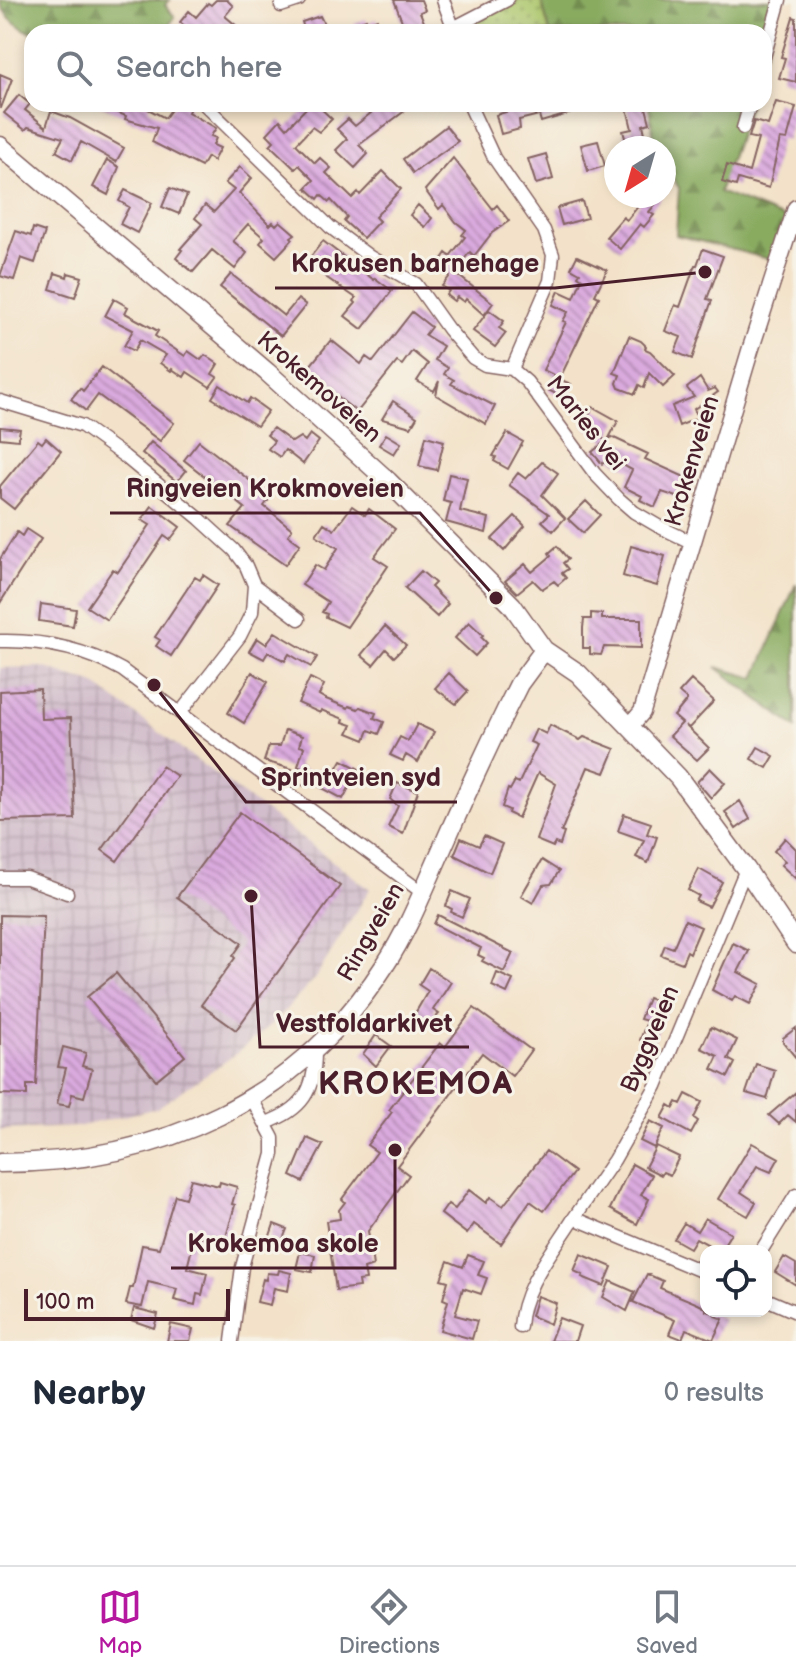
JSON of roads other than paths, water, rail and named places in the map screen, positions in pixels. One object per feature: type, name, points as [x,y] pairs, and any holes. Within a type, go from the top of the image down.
[{"type":"main road","name":"Krokemoveien","points":[[0,146],[356,450],[512,605],[544,650],[578,673],[678,777],[746,869],[796,944]]},
{"type":"main road","name":"Ringveien","points":[[0,1163],[75,1160],[126,1151],[185,1131],[251,1097],[315,1052],[343,1022],[386,964],[423,893],[507,708],[526,672],[544,650]]},
{"type":"street","points":[[281,6],[299,0]]},
{"type":"street","points":[[443,0],[453,24]]},
{"type":"street","points":[[465,24],[507,0]]},
{"type":"street","points":[[772,28],[780,0]]},
{"type":"street","name":"Maries vei","points":[[212,112],[330,227],[370,257],[416,284],[473,358],[485,365],[512,369],[527,382],[595,474],[619,499],[634,512],[693,543]]},
{"type":"street","points":[[473,112],[494,158],[544,230],[553,255],[550,281],[512,369]]},
{"type":"street","points":[[743,128],[748,112]]},
{"type":"street","name":"Krokenveien","points":[[631,725],[642,712],[796,208]]},
{"type":"street","points":[[0,401],[82,426],[124,456],[200,519],[234,550],[246,566],[254,585],[252,612],[240,636],[180,713]]},
{"type":"street","points":[[254,585],[299,619]]},
{"type":"street","points":[[0,641],[54,643],[89,654],[122,670],[423,893]]},
{"type":"street","name":"Byggveien","points":[[520,1327],[529,1288],[614,1160],[656,1086],[746,869]]},
{"type":"street","points":[[0,878],[27,878],[67,893]]},
{"type":"street","points":[[266,1123],[285,1116],[299,1104],[312,1081],[315,1052]]},
{"type":"street","points":[[232,1341],[242,1267],[273,1154],[273,1138],[251,1097]]},
{"type":"street","points":[[765,1245],[796,1195]]},
{"type":"street","points":[[574,1218],[700,1270]]},
{"type":"street","points":[[772,1302],[796,1312]]},
{"type":"place","name":"Krokusen barnehage","points":[[705,272]]},
{"type":"place","name":"Ringveien Krokmoveien","points":[[496,598]]},
{"type":"place","name":"Sprintveien syd","points":[[154,685]]},
{"type":"place","name":"Vestfoldarkivet","points":[[251,896]]},
{"type":"place","name":"Krokemoa skole","points":[[395,1150]]},
{"type":"district","name":"KROKEMOA","points":[[416,1084]]}]
